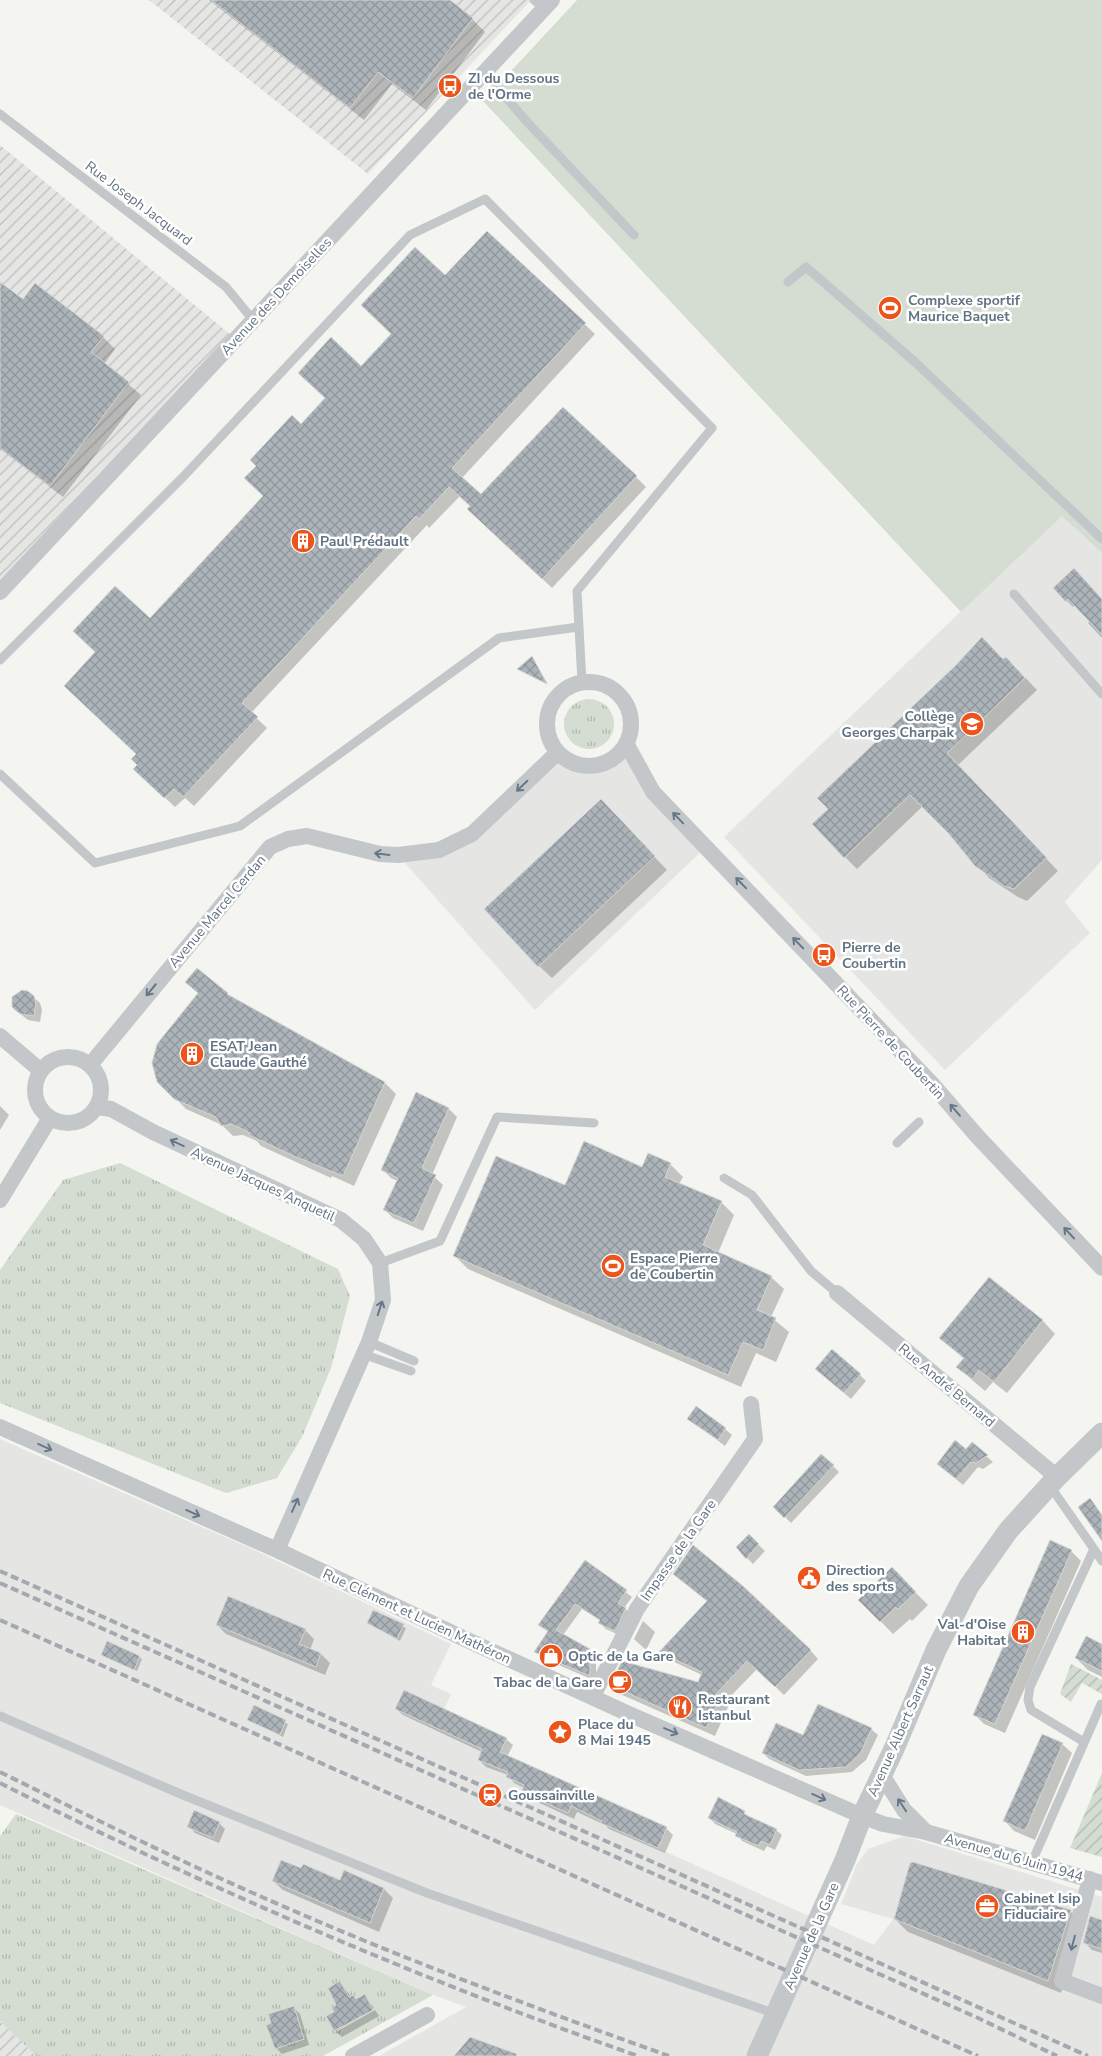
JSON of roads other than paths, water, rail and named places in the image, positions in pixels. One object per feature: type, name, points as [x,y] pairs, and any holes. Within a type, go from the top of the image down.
[{"type":"street","name":"Avenue des Demoiselles","points":[[0,592],[484,72],[543,3]]},
{"type":"street","points":[[582,682],[595,682],[608,686],[619,694],[627,705],[631,718],[631,732],[626,745],[613,759],[594,767],[580,766],[568,762],[557,753],[550,742],[546,729],[547,716],[551,704],[559,694],[570,686],[582,682]]},
{"type":"street","name":"Rue Pierre de Coubertin","points":[[626,745],[653,792],[933,1085],[978,1136],[1102,1268]]},
{"type":"street","name":"Avenue Marcel Cerdan","points":[[90,1065],[270,847],[288,839],[306,836],[380,854],[398,855],[439,850],[472,834],[557,753]]},
{"type":"street","points":[[0,1036],[41,1071]]},
{"type":"street","points":[[70,1057],[80,1059],[90,1065],[97,1074],[101,1084],[101,1096],[97,1107],[81,1121],[71,1124],[60,1123],[50,1118],[39,1106],[35,1091],[36,1081],[41,1071],[49,1063],[59,1058],[70,1057]]},
{"type":"street","name":"Avenue Jacques Anquetil","points":[[97,1107],[112,1110],[153,1132],[341,1220],[364,1239],[380,1263],[383,1300],[366,1348],[277,1550]]},
{"type":"street","points":[[0,1200],[50,1118]]},
{"type":"street","name":"Rue André Bernard","points":[[837,1293],[1054,1481]]},
{"type":"street","name":"Impasse de la Gare","points":[[593,1696],[637,1609],[755,1439],[751,1404]]},
{"type":"street","name":"Rue Clément et Lucien Mathéron","points":[[0,1427],[277,1550],[457,1636],[862,1816]]},
{"type":"street","name":"Avenue Albert Sarraut","points":[[862,1816],[882,1775],[936,1650],[970,1586],[1008,1531],[1102,1433]]},
{"type":"street","name":"Avenue du 6 Juin 1944","points":[[882,1775],[904,1810],[926,1832]]},
{"type":"street","name":"Avenue du 6 Juin 1944","points":[[862,1816],[883,1824],[926,1832],[1096,1881]]},
{"type":"street","name":"Avenue de la Gare","points":[[757,2056],[845,1860],[862,1816]]},
{"type":"street","points":[[1096,1881],[1062,1981],[1102,1996]]},
{"type":"street","points":[[353,2056],[427,2015]]},
{"type":"lane","points":[[484,72],[528,123],[634,235]]},
{"type":"lane","name":"Rue Joseph Jacquard","points":[[0,114],[226,287],[253,320]]},
{"type":"lane","points":[[0,660],[183,477],[410,234],[485,199],[712,428],[577,590],[582,682]]},
{"type":"lane","points":[[788,282],[806,267],[915,362],[1102,538]]},
{"type":"lane","points":[[1014,594],[1102,694]]},
{"type":"lane","points":[[0,774],[95,863],[240,826],[499,638],[578,628]]},
{"type":"lane","points":[[380,1263],[440,1241],[497,1117],[594,1123]]},
{"type":"lane","points":[[897,1143],[919,1122]]},
{"type":"lane","points":[[724,1178],[752,1195],[811,1271],[837,1293]]},
{"type":"lane","points":[[366,1348],[414,1361]]},
{"type":"lane","points":[[366,1348],[411,1371]]},
{"type":"lane","points":[[1054,1481],[1102,1560]]},
{"type":"lane","points":[[1084,1742],[1031,1710],[1028,1700],[1030,1687],[1094,1549]]},
{"type":"lane","points":[[1032,1862],[1102,1704]]},
{"type":"lane","points":[[0,1716],[183,1795],[427,1893],[776,2014]]},
{"type":"railway","points":[[0,1571],[1088,2056]]},
{"type":"railway","points":[[0,1583],[978,2018],[1057,2056]]},
{"type":"railway","points":[[0,1620],[978,2056]]},
{"type":"railway","points":[[0,1772],[163,1852],[312,1919],[464,1980],[669,2056]]},
{"type":"railway","points":[[0,1783],[156,1859],[314,1930],[475,1996],[638,2056]]},
{"type":"place","name":"ZI du Dessous de l'Orme","points":[[450,86]]},
{"type":"place","name":"Complexe sportif Maurice Baquet","points":[[890,308]]},
{"type":"place","name":"Paul Prédault","points":[[303,541]]},
{"type":"place","name":"Collège Georges Charpak","points":[[972,724]]},
{"type":"place","name":"Pierre de Coubertin","points":[[824,955]]},
{"type":"place","name":"ESAT Jean Claude Gauthé","points":[[192,1054]]},
{"type":"place","name":"Espace Pierre de Coubertin","points":[[613,1266]]},
{"type":"place","name":"Direction des sports","points":[[809,1578]]},
{"type":"place","name":"Val-d'Oise Habitat","points":[[1023,1632]]},
{"type":"place","name":"Optic de la Gare","points":[[551,1656]]},
{"type":"place","name":"Tabac de la Gare","points":[[620,1682]]},
{"type":"place","name":"Restaurant Istanbul","points":[[680,1707]]},
{"type":"place","name":"Place du 8 Mai 1945","points":[[560,1732]]},
{"type":"place","name":"Goussainville","points":[[490,1795]]},
{"type":"place","name":"Cabinet Isip Fiduciaire","points":[[987,1906]]}]
